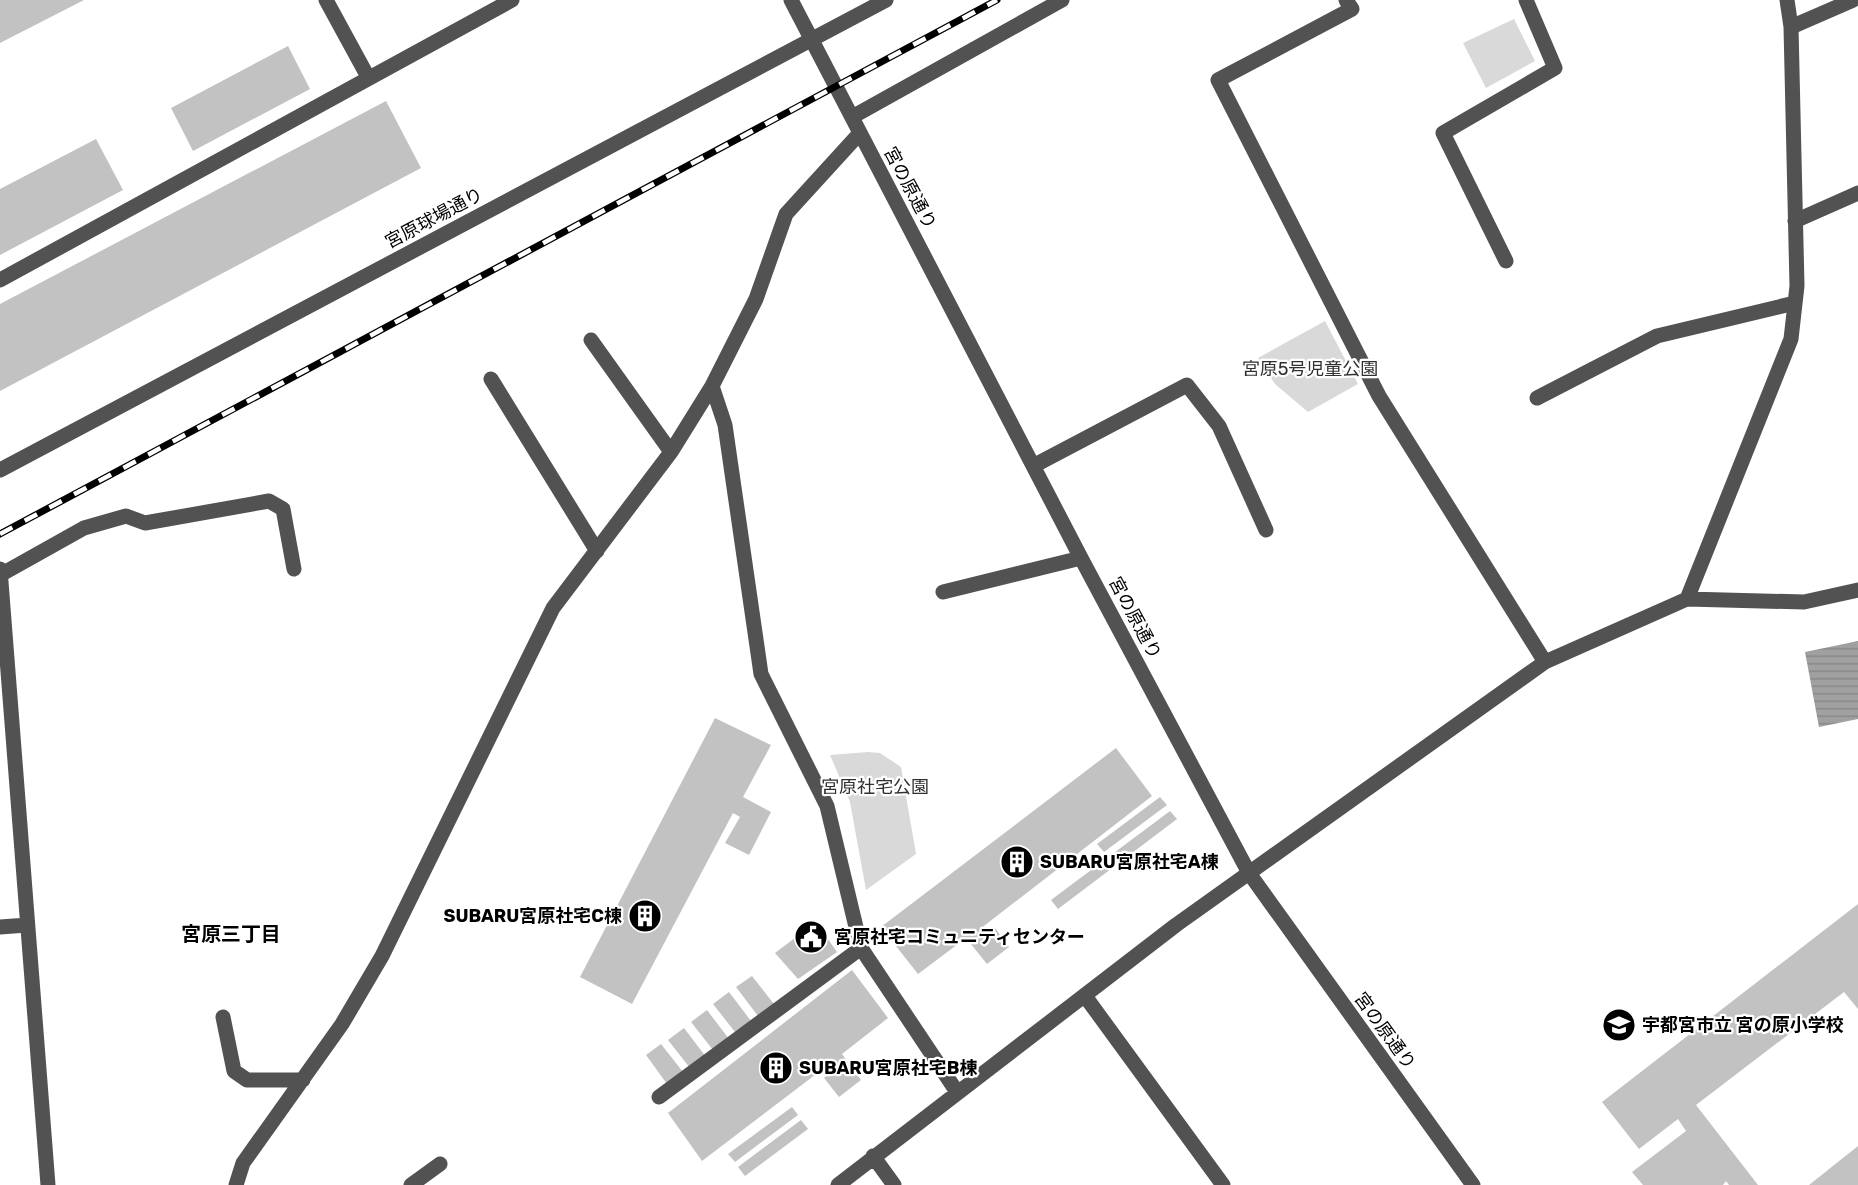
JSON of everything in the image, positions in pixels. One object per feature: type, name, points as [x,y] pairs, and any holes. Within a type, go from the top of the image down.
[{"type":"street","points":[[326,0],[368,77]]},
{"type":"street","points":[[0,280],[512,0]]},
{"type":"street","name":"宮の原通り","points":[[791,0],[859,134],[1035,465],[1081,558],[1249,873],[1473,1185]]},
{"type":"street","name":"宮原球場通り","points":[[0,470],[886,0]]},
{"type":"street","points":[[852,117],[1062,0]]},
{"type":"street","points":[[1346,0],[1352,9],[1218,80],[1379,396],[1545,662]]},
{"type":"street","points":[[1506,261],[1443,133],[1555,68],[1526,0]]},
{"type":"street","points":[[1687,599],[1791,339],[1795,303],[1796,221],[1791,27],[1787,0]]},
{"type":"street","points":[[1791,27],[1853,0]]},
{"type":"street","points":[[236,1185],[243,1163],[342,1024],[382,956],[553,608],[670,452],[712,386],[756,299],[786,214],[859,134]]},
{"type":"street","points":[[1796,221],[1858,193]]},
{"type":"street","points":[[1537,398],[1657,336],[1795,303]]},
{"type":"street","points":[[591,340],[670,452]]},
{"type":"street","points":[[491,379],[597,551]]},
{"type":"street","points":[[1035,465],[1187,385],[1219,426],[1266,530]]},
{"type":"street","points":[[712,386],[725,425],[761,674],[827,806],[861,948],[957,1092]]},
{"type":"street","points":[[0,575],[84,528],[126,516],[145,524],[269,501],[283,509],[294,569]]},
{"type":"street","points":[[943,592],[1081,558]]},
{"type":"street","points":[[0,569],[4,680],[48,1185]]},
{"type":"street","points":[[838,1185],[957,1092],[1249,873],[1545,662],[1687,599],[1804,602],[1858,590]]},
{"type":"street","points":[[0,927],[27,925]]},
{"type":"street","points":[[659,1097],[861,948]]},
{"type":"street","points":[[1085,996],[1223,1185]]},
{"type":"street","points":[[223,1017],[234,1071],[247,1080],[303,1080]]},
{"type":"street","points":[[873,1156],[894,1185]]},
{"type":"street","points":[[411,1185],[441,1164]]},
{"type":"green space","points":[[1514,19],[1535,61],[1486,88],[1463,43]]},
{"type":"green space","name":"宮原5号児童公園","points":[[1325,321],[1358,384],[1308,412],[1275,384],[1258,358]]},
{"type":"green space","name":"宮原社宅公園","points":[[880,753],[901,767],[916,854],[866,890],[850,802],[830,755]]},
{"type":"shaded area","points":[[1858,641],[1858,719],[1819,727],[1805,652]]},
{"type":"building","points":[[0,0],[84,0],[0,43]]},
{"type":"building","points":[[288,46],[310,89],[193,151],[171,108]]},
{"type":"building","points":[[386,101],[421,168],[0,391],[0,304]]},
{"type":"building","points":[[96,139],[123,190],[0,255],[0,189]]},
{"type":"building","name":"SUBARU宮原社宅C棟","points":[[715,718],[771,745],[743,797],[771,812],[749,855],[725,843],[740,817],[733,813],[632,1004],[580,977]]},
{"type":"building","name":"SUBARU宮原社宅A棟","points":[[1116,748],[1152,796],[980,929],[984,935],[995,928],[1009,947],[987,964],[966,938],[918,974],[881,927]]},
{"type":"building","points":[[1160,797],[1167,805],[1104,852],[1097,844]]},
{"type":"building","points":[[1170,811],[1177,819],[1058,909],[1051,900]]},
{"type":"building","points":[[1858,904],[1858,1009],[1844,992],[1696,1105],[1758,1185],[1729,1185],[1726,1181],[1723,1185],[1643,1185],[1632,1172],[1686,1131],[1678,1119],[1639,1149],[1602,1102]]},
{"type":"building","name":"宮原社宅コミュニティセンター","points":[[816,922],[837,952],[798,979],[775,953]]},
{"type":"building","name":"SUBARU宮原社宅B棟","points":[[852,970],[888,1018],[842,1054],[861,1080],[839,1097],[824,1078],[833,1070],[828,1065],[702,1161],[668,1113]]},
{"type":"building","points":[[752,976],[774,1004],[758,1016],[736,987]]},
{"type":"building","points":[[729,992],[751,1021],[735,1032],[713,1004]]},
{"type":"building","points":[[707,1010],[729,1039],[713,1050],[691,1022]]},
{"type":"building","points":[[684,1028],[706,1057],[690,1068],[668,1040]]},
{"type":"building","points":[[661,1044],[683,1072],[667,1084],[646,1055]]},
{"type":"building","points":[[792,1107],[798,1115],[735,1162],[728,1154]]},
{"type":"building","points":[[801,1120],[808,1129],[745,1176],[738,1167]]},
{"type":"building","points":[[1858,1146],[1858,1185],[1809,1185]]},
{"type":"railway","points":[[0,534],[997,0]]},
{"type":"place","name":"SUBARU宮原社宅A棟","points":[[1017,862]]},
{"type":"place","name":"SUBARU宮原社宅C棟","points":[[645,916]]},
{"type":"place","name":"宮原社宅コミュニティセンター","points":[[811,937]]},
{"type":"place","name":"宇都宮市立 宮の原小学校","points":[[1619,1025]]},
{"type":"place","name":"SUBARU宮原社宅B棟","points":[[776,1068]]},
{"type":"district","name":"宮原三丁目","points":[[231,934]]}]
